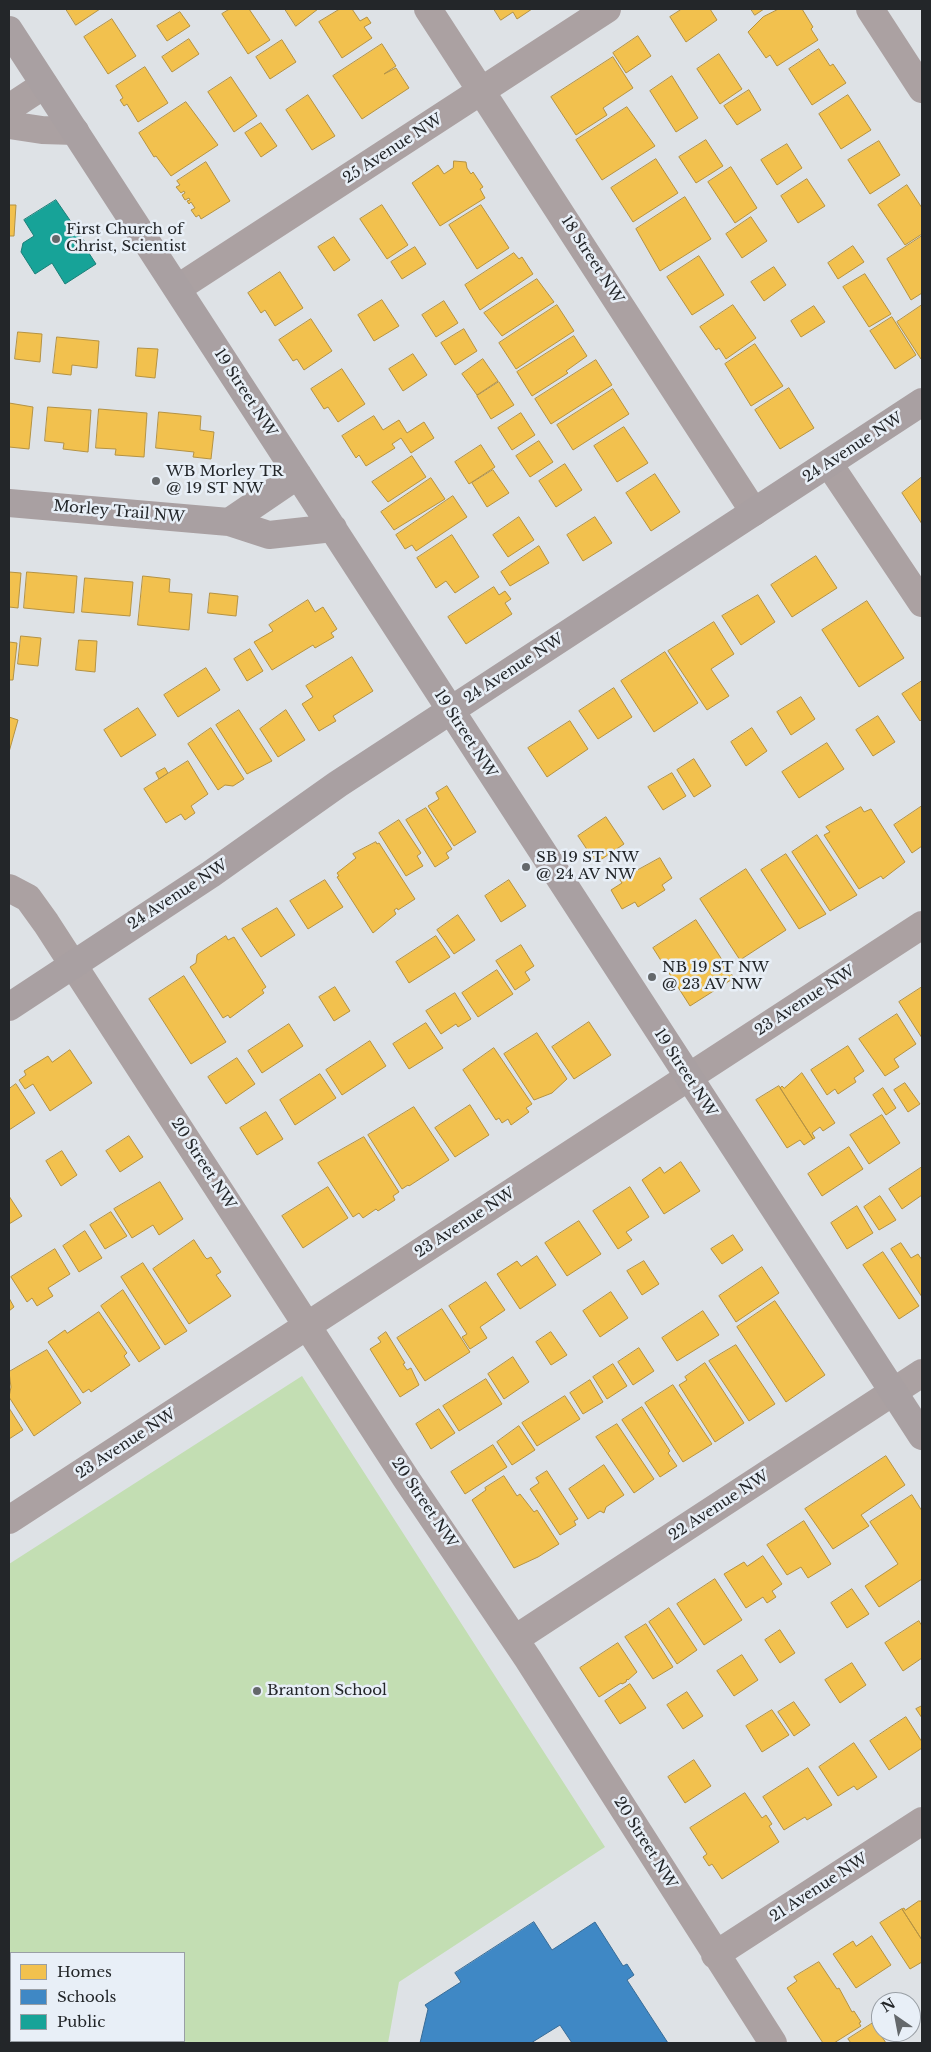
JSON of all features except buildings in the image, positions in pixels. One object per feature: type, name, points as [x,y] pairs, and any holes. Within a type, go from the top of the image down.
[{"type":"street","name":"18 Street NW","points":[[428,9],[754,512]]},
{"type":"street","name":"25 Avenue NW","points":[[178,288],[607,9]]},
{"type":"street","points":[[870,9],[922,89]]},
{"type":"street","name":"19 Street NW","points":[[9,30],[922,1436]]},
{"type":"street","points":[[9,108],[44,85]]},
{"type":"street","points":[[9,125],[42,130],[75,131]]},
{"type":"street","name":"24 Avenue NW","points":[[9,1007],[211,874],[338,784],[922,402]]},
{"type":"street","points":[[829,464],[922,603]]},
{"type":"street","points":[[229,522],[298,474]]},
{"type":"street","name":"Morley Trail NW","points":[[9,503],[229,522],[269,535],[333,528]]},
{"type":"street","name":"20 Street NW","points":[[9,888],[28,898],[309,1326],[407,1480],[515,1639],[715,1955],[773,2043]]},
{"type":"street","name":"23 Avenue NW","points":[[9,1520],[922,925]]},
{"type":"street","name":"22 Avenue NW","points":[[515,1639],[922,1373]]},
{"type":"street","name":"21 Avenue NW","points":[[715,1955],[922,1821]]},
{"type":"green space","name":"Branton School","points":[[302,1376],[605,1847],[399,1982],[388,2043],[9,2043],[9,1564]]},
{"type":"place","name":"First Church of Christ, Scientist","points":[[56,239]]},
{"type":"place","name":"WB Morley TR @ 19 ST NW","points":[[156,481]]},
{"type":"place","name":"SB 19 ST NW @ 24 AV NW","points":[[526,867]]},
{"type":"place","name":"NB 19 ST NW @ 23 AV NW","points":[[652,977]]},
{"type":"place","name":"Branton School","points":[[257,1691]]}]
